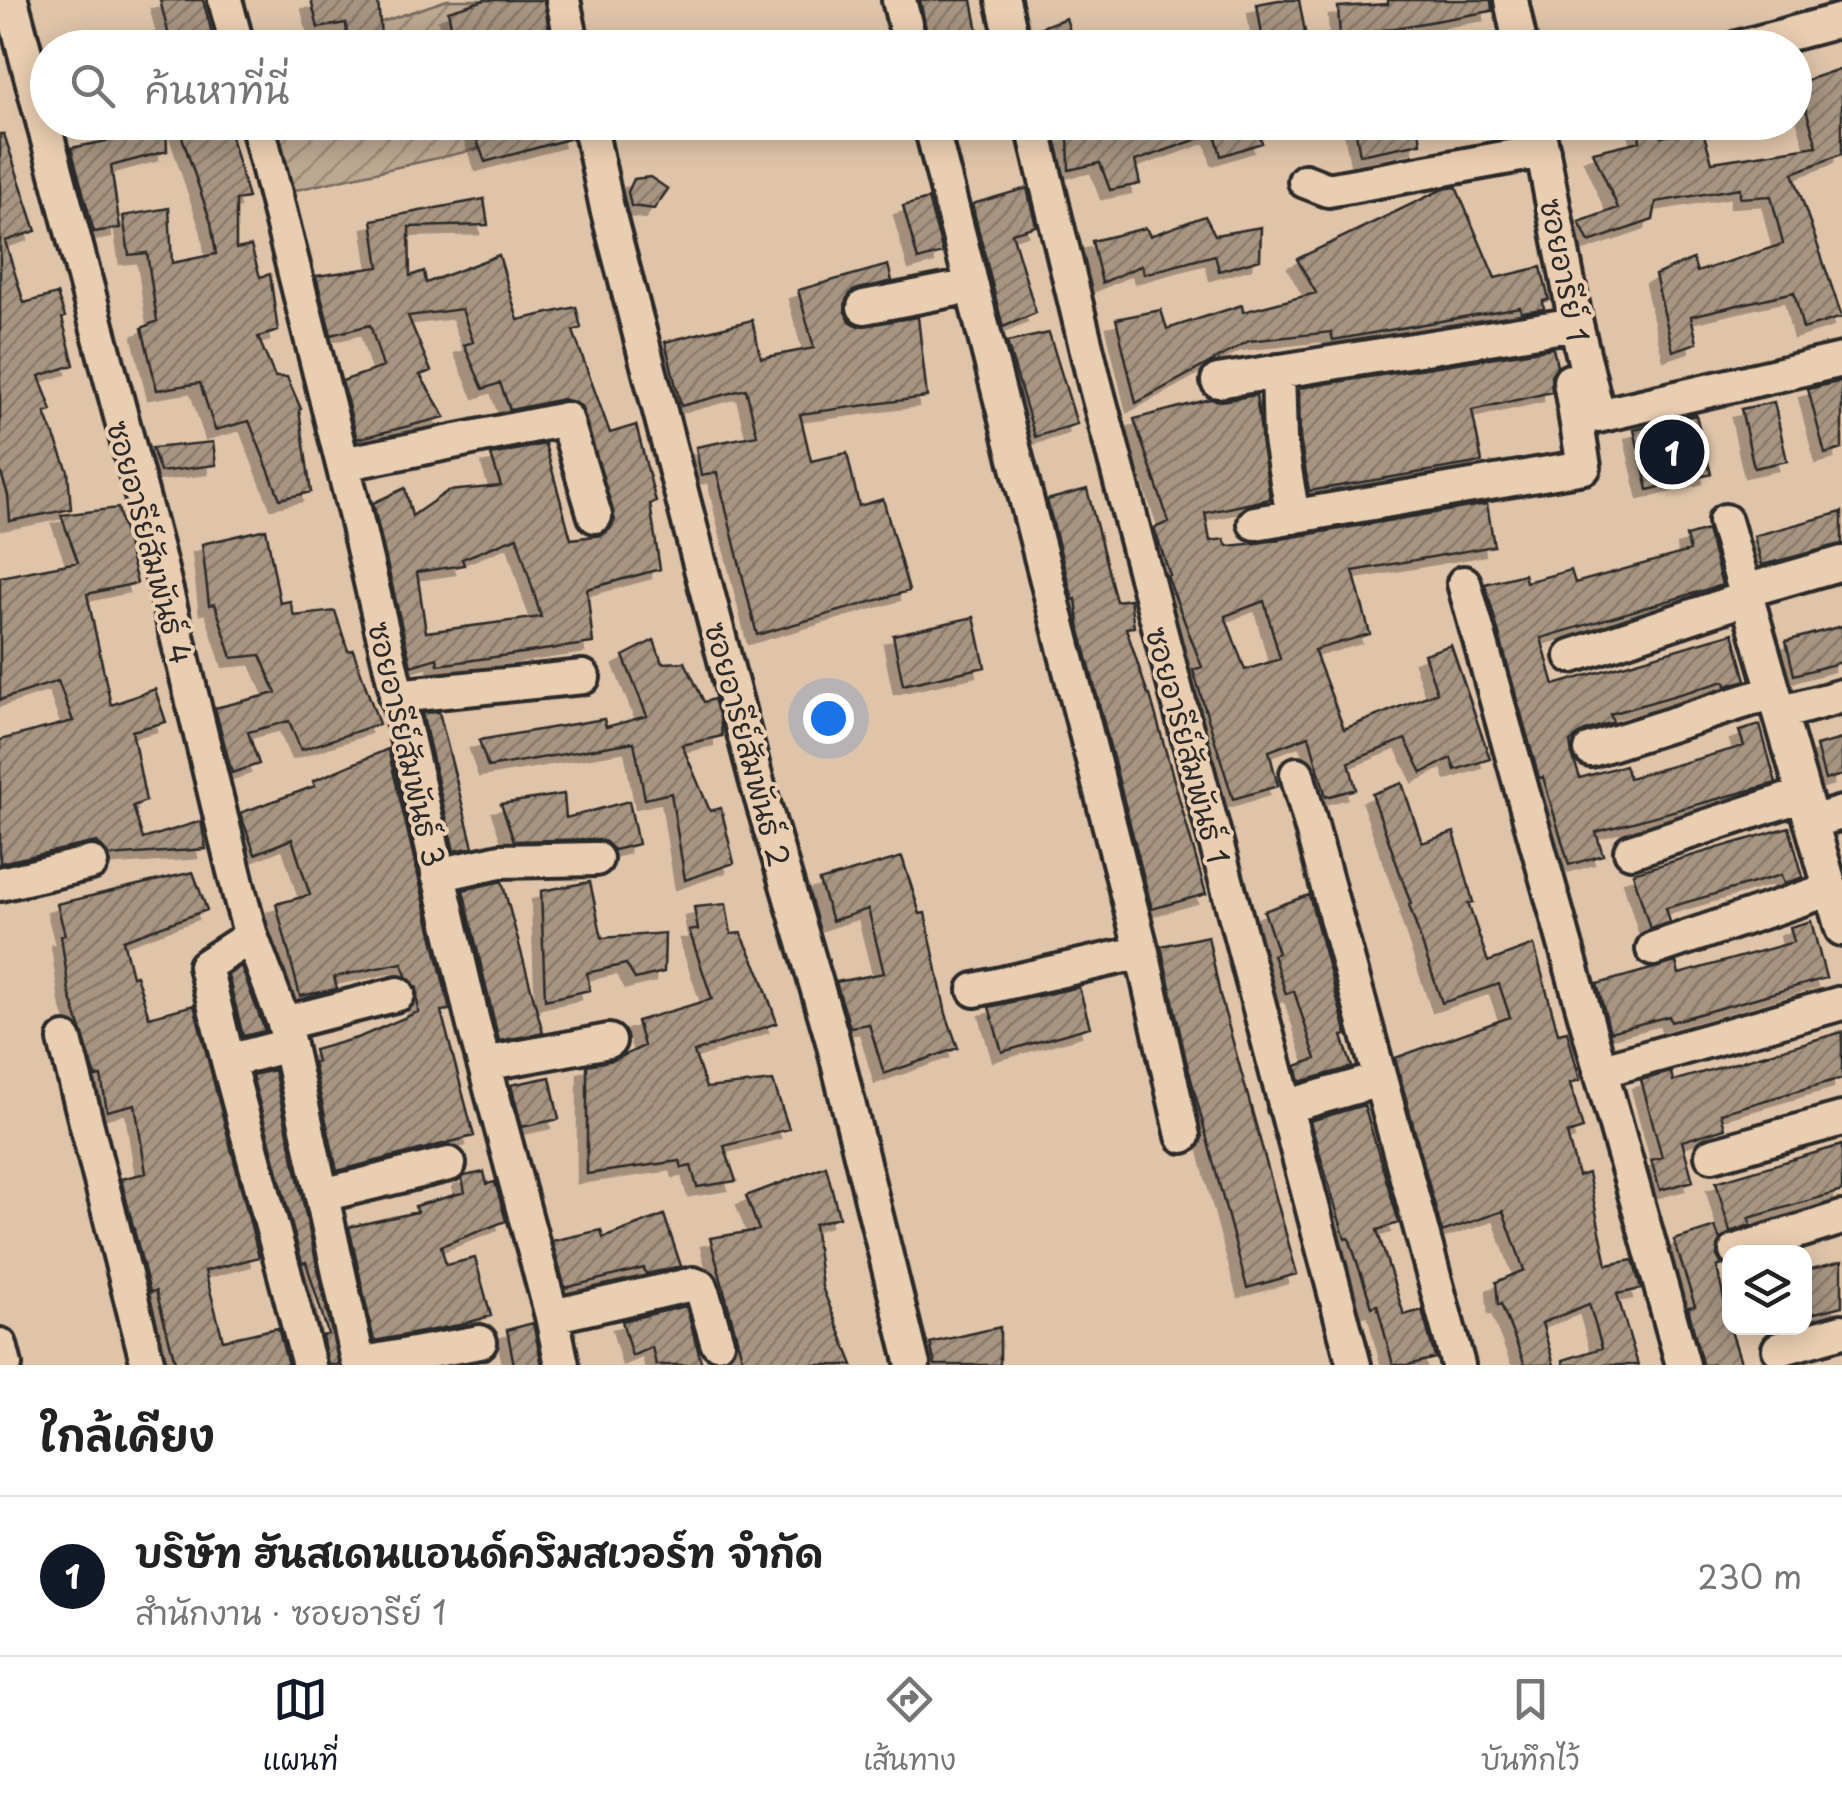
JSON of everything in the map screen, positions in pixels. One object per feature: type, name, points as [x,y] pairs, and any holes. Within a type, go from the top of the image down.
[{"type":"street","name":"ซอยอารีย์สัมพันธ์ 4","points":[[10,0],[30,75]]},
{"type":"street","points":[[225,0],[233,30]]},
{"type":"street","points":[[563,0],[569,30]]},
{"type":"street","points":[[899,0],[906,30]]},
{"type":"street","points":[[1002,0],[1010,30]]},
{"type":"street","points":[[1511,0],[1518,30]]},
{"type":"street","points":[[1804,30],[1842,20]]},
{"type":"street","name":"ซอยอารีย์สัมพันธ์ 4","points":[[47,140],[156,550],[251,936],[287,1034],[359,1365]]},
{"type":"street","name":"ซอยอารีย์สัมพันธ์ 3","points":[[261,140],[484,1064],[562,1365]]},
{"type":"street","name":"ซอยอารีย์สัมพันธ์ 2","points":[[593,140],[756,778],[832,1038],[914,1365]]},
{"type":"street","points":[[935,140],[1142,952],[1183,1136]]},
{"type":"street","name":"ซอยอารีย์สัมพันธ์ 1","points":[[1036,140],[1094,380],[1354,1365]]},
{"type":"street","points":[[1305,181],[1328,190],[1528,140]]},
{"type":"street","name":"ซอยอารีย์ 1","points":[[1540,140],[1568,325],[1576,363],[1598,416],[1842,360]]},
{"type":"street","points":[[864,308],[972,286]]},
{"type":"street","points":[[1218,381],[1568,325]]},
{"type":"street","points":[[1256,523],[1584,467],[1576,363]]},
{"type":"street","points":[[1278,372],[1280,440],[1293,516]]},
{"type":"street","points":[[342,464],[566,419],[595,516]]},
{"type":"street","points":[[1652,949],[1838,911],[1819,810],[1777,702],[1725,521]]},
{"type":"street","points":[[1572,656],[1842,563]]},
{"type":"street","points":[[1464,583],[1683,1365]]},
{"type":"street","points":[[396,696],[583,676]]},
{"type":"street","points":[[1591,750],[1777,702],[1842,696]]},
{"type":"street","points":[[1297,774],[1458,1365]]},
{"type":"street","points":[[1631,851],[1819,810]]},
{"type":"street","points":[[438,875],[500,862],[596,858]]},
{"type":"street","points":[[0,884],[91,863]]},
{"type":"street","points":[[251,936],[205,966],[309,1365]]},
{"type":"street","points":[[974,990],[1142,952]]},
{"type":"street","points":[[228,1061],[287,1034],[398,994]]},
{"type":"street","points":[[1600,1071],[1842,1003]]},
{"type":"street","points":[[64,1040],[148,1365]]},
{"type":"street","points":[[484,1064],[609,1041]]},
{"type":"street","points":[[1286,1107],[1379,1080]]},
{"type":"street","points":[[1712,1154],[1842,1120]]},
{"type":"street","points":[[322,1195],[450,1164]]},
{"type":"street","points":[[1755,1245],[1842,1218]]},
{"type":"street","points":[[552,1316],[694,1284],[701,1287],[717,1342]]},
{"type":"street","points":[[1779,1349],[1842,1331]]},
{"type":"street","points":[[359,1365],[480,1342]]},
{"type":"street","points":[[0,1345],[5,1365]]},
{"type":"shaded area","points":[[447,0],[552,0],[558,30],[358,30]]},
{"type":"shaded area","points":[[263,140],[517,140],[274,195]]},
{"type":"building","points":[[160,0],[203,0],[211,30],[168,30]]},
{"type":"building","points":[[311,0],[378,0],[380,30],[347,30],[346,23],[318,28]]},
{"type":"building","points":[[485,0],[544,0],[549,30],[452,30],[448,11]]},
{"type":"building","points":[[920,0],[972,0],[978,30],[926,30]]},
{"type":"building","points":[[1299,0],[1305,30],[1261,30],[1257,4]]},
{"type":"building","points":[[1388,0],[1491,0],[1492,11],[1383,30],[1340,30],[1338,7],[1388,4]]},
{"type":"building","points":[[1066,18],[1070,30],[1034,30]]},
{"type":"building","points":[[1842,68],[1842,154],[1793,173],[1842,317],[1803,329],[1794,292],[1691,316],[1697,343],[1673,351],[1655,275],[1693,259],[1697,272],[1783,244],[1771,196],[1740,198],[1740,188],[1656,202],[1653,220],[1589,242],[1579,222],[1618,208],[1593,152],[1640,140],[1706,140],[1712,162],[1817,146],[1812,129],[1812,78]]},
{"type":"building","points":[[0,134],[4,134],[36,231],[5,241],[24,303],[57,294],[74,365],[39,376],[52,411],[45,413],[68,471],[71,509],[10,521],[8,495],[0,470]]},
{"type":"building","points":[[112,140],[167,140],[167,151],[111,166],[120,228],[94,232],[71,148]]},
{"type":"building","points":[[183,140],[232,140],[248,198],[236,200],[236,249],[251,246],[260,277],[270,274],[278,331],[258,337],[275,377],[287,377],[301,409],[311,492],[280,499],[249,421],[215,430],[200,383],[157,390],[142,328],[157,321],[147,253],[129,255],[123,216],[169,208],[172,263],[216,254],[211,223]]},
{"type":"building","points":[[477,140],[565,140],[485,162]]},
{"type":"building","points":[[1068,140],[1195,140],[1135,161],[1140,184],[1110,190],[1100,163],[1069,170]]},
{"type":"building","points":[[1217,140],[1261,140],[1262,143],[1221,156]]},
{"type":"building","points":[[1357,140],[1421,140],[1421,143],[1360,155]]},
{"type":"building","points":[[650,177],[668,189],[654,209],[631,206],[628,192],[634,179]]},
{"type":"building","points":[[1456,187],[1495,278],[1541,267],[1549,300],[1543,301],[1544,309],[1521,312],[1520,307],[1333,340],[1331,332],[1249,341],[1136,403],[1116,319],[1161,310],[1167,329],[1242,305],[1243,312],[1316,293],[1297,259],[1443,189]]},
{"type":"building","points":[[1027,188],[1036,226],[1012,233],[1036,313],[1003,327],[972,204]]},
{"type":"building","points":[[484,199],[488,225],[409,227],[410,276],[424,271],[426,283],[499,255],[518,320],[576,307],[581,328],[573,331],[610,433],[636,425],[656,502],[650,504],[660,569],[587,589],[593,643],[438,665],[437,658],[411,666],[373,503],[405,488],[412,516],[448,491],[501,486],[491,455],[545,444],[571,539],[602,535],[615,520],[581,406],[563,399],[510,410],[500,383],[483,389],[464,345],[473,342],[462,309],[408,316],[431,371],[420,375],[445,417],[357,439],[342,381],[383,367],[370,325],[331,335],[316,276],[379,267],[372,220]],"holes":[[[517,537],[541,617],[426,632],[417,572],[464,565],[462,559]]]},
{"type":"building","points":[[928,199],[943,253],[918,260],[903,206]]},
{"type":"building","points":[[1205,216],[1215,235],[1261,227],[1260,259],[1219,271],[1215,255],[1144,274],[1142,265],[1102,283],[1092,241],[1146,228],[1150,236]]},
{"type":"building","points":[[888,265],[892,281],[852,291],[845,312],[858,326],[918,317],[927,397],[800,414],[811,461],[847,453],[859,506],[883,499],[909,591],[757,635],[717,473],[701,476],[696,447],[757,435],[746,389],[681,406],[665,342],[752,320],[761,358],[814,348],[798,290]]},
{"type":"building","points":[[1049,333],[1077,424],[1035,437],[1007,342]]},
{"type":"building","points":[[1553,348],[1557,366],[1551,375],[1552,392],[1472,410],[1482,462],[1309,491],[1300,438],[1299,388]]},
{"type":"building","points":[[1842,381],[1842,449],[1825,454],[1808,389]]},
{"type":"building","points":[[1256,395],[1270,499],[1205,513],[1210,541],[1224,539],[1227,546],[1258,543],[1487,504],[1494,546],[1353,571],[1370,634],[1314,650],[1344,729],[1437,692],[1424,654],[1451,645],[1490,759],[1455,770],[1451,758],[1422,773],[1405,739],[1349,762],[1356,789],[1326,797],[1309,736],[1269,751],[1278,786],[1233,799],[1193,670],[1202,667],[1167,576],[1170,575],[1154,528],[1169,522],[1134,419],[1210,399]],"holes":[[[1264,601],[1280,659],[1245,670],[1225,616]]]},
{"type":"building","points":[[1774,402],[1787,461],[1754,468],[1741,409]]},
{"type":"building","points":[[1696,415],[1711,474],[1648,490],[1634,430]]},
{"type":"building","points":[[213,442],[216,465],[160,472],[152,448]]},
{"type":"building","points":[[1087,489],[1116,601],[1130,599],[1134,627],[1126,628],[1150,695],[1206,894],[1152,909],[1080,630],[1076,599],[1073,600],[1047,500]]},
{"type":"building","points":[[118,508],[137,583],[87,594],[111,705],[155,689],[166,722],[132,731],[146,801],[133,806],[143,839],[201,821],[206,849],[109,856],[97,842],[0,863],[0,740],[73,721],[58,681],[0,700],[0,577],[78,562],[61,515]]},
{"type":"building","points":[[1842,512],[1842,544],[1762,565],[1754,536]]},
{"type":"building","points":[[266,529],[280,603],[290,601],[294,616],[335,611],[379,724],[301,750],[289,721],[248,732],[259,764],[232,773],[215,708],[276,693],[260,655],[232,658],[215,604],[209,605],[202,544]]},
{"type":"building","points":[[1707,530],[1722,585],[1541,638],[1554,685],[1733,633],[1746,680],[1726,686],[1725,681],[1610,714],[1613,722],[1585,731],[1570,742],[1572,755],[1580,778],[1625,765],[1629,778],[1744,746],[1739,731],[1760,725],[1776,783],[1596,832],[1603,855],[1569,865],[1543,777],[1539,778],[1485,584],[1524,574],[1526,582],[1571,570],[1575,583],[1690,551],[1686,536]]},
{"type":"building","points":[[974,617],[985,667],[903,685],[893,635]]},
{"type":"building","points":[[1842,626],[1842,662],[1794,675],[1786,641]]},
{"type":"building","points":[[654,640],[662,663],[685,662],[704,702],[714,699],[720,718],[722,736],[682,745],[710,811],[721,808],[734,863],[685,880],[671,793],[645,799],[634,742],[488,767],[479,740],[604,719],[606,727],[647,716],[623,656]]},
{"type":"building","points":[[439,712],[473,847],[454,851],[422,713]]},
{"type":"building","points":[[1842,739],[1842,775],[1825,780],[1816,746]]},
{"type":"building","points":[[388,749],[450,1010],[441,1011],[474,1136],[337,1171],[313,1062],[317,1061],[314,1050],[360,1037],[418,1012],[417,988],[406,976],[402,963],[334,977],[337,989],[300,996],[276,904],[310,895],[292,839],[255,854],[240,813],[315,786],[313,781]]},
{"type":"building","points":[[1402,783],[1422,843],[1454,832],[1473,902],[1468,903],[1488,962],[1534,945],[1558,1033],[1567,1031],[1580,1080],[1570,1083],[1583,1129],[1567,1134],[1578,1176],[1588,1173],[1607,1265],[1633,1260],[1641,1289],[1617,1294],[1638,1365],[1564,1365],[1563,1360],[1602,1348],[1589,1304],[1542,1323],[1554,1365],[1525,1365],[1501,1304],[1498,1305],[1496,1282],[1524,1270],[1503,1211],[1442,1232],[1395,1058],[1510,1017],[1499,984],[1442,1003],[1372,794]]},
{"type":"building","points":[[564,794],[566,818],[629,801],[638,844],[614,850],[596,839],[514,841],[501,804]]},
{"type":"building","points":[[1789,827],[1803,877],[1784,884],[1781,875],[1666,908],[1670,922],[1650,929],[1633,873]]},
{"type":"building","points":[[902,857],[920,914],[925,913],[946,1014],[958,1048],[884,1074],[869,1024],[850,1027],[836,982],[884,973],[868,909],[832,921],[819,881]]},
{"type":"building","points":[[193,872],[207,910],[123,940],[149,1017],[194,1005],[259,1257],[205,1271],[223,1340],[278,1328],[288,1365],[176,1365],[156,1291],[150,1292],[121,1179],[146,1173],[135,1104],[107,1111],[101,1076],[96,1077],[69,992],[61,936],[65,935],[57,904]]},
{"type":"building","points":[[502,881],[543,1033],[499,1041],[463,890]]},
{"type":"building","points":[[590,882],[602,938],[665,933],[664,972],[635,979],[626,964],[587,973],[590,990],[545,1000],[541,891]]},
{"type":"building","points":[[1309,895],[1352,1067],[1300,1082],[1296,1066],[1316,1059],[1294,991],[1286,994],[1264,911]]},
{"type":"building","points":[[726,904],[731,934],[741,933],[777,1023],[694,1052],[706,1088],[773,1081],[789,1129],[724,1146],[736,1181],[697,1187],[691,1166],[682,1168],[680,1161],[587,1174],[587,1065],[614,1060],[644,1046],[637,1021],[712,999],[689,930],[698,930],[694,907]]},
{"type":"building","points":[[1811,921],[1826,978],[1671,1022],[1669,1016],[1610,1032],[1597,984],[1676,962],[1679,974],[1794,942],[1790,927]]},
{"type":"building","points":[[1208,936],[1220,995],[1297,1274],[1247,1288],[1186,1060],[1161,946]]},
{"type":"building","points":[[241,966],[265,1031],[243,1036],[228,975]]},
{"type":"building","points":[[1079,987],[1090,1027],[1002,1052],[989,1007]]},
{"type":"building","points":[[1842,1032],[1842,1078],[1721,1113],[1725,1128],[1682,1141],[1693,1181],[1660,1190],[1651,1160],[1662,1157],[1641,1080],[1671,1072],[1673,1081]]},
{"type":"building","points":[[274,1070],[339,1365],[328,1365],[322,1336],[328,1334],[306,1262],[302,1263],[252,1075]]},
{"type":"building","points":[[550,1077],[559,1119],[522,1127],[511,1085]]},
{"type":"building","points":[[1364,1105],[1399,1223],[1377,1230],[1404,1315],[1422,1310],[1435,1358],[1408,1365],[1393,1365],[1377,1305],[1372,1307],[1349,1238],[1345,1239],[1310,1121]]},
{"type":"building","points":[[1842,1145],[1842,1191],[1749,1218],[1751,1225],[1730,1232],[1716,1182]]},
{"type":"building","points":[[826,1166],[839,1217],[814,1224],[822,1287],[853,1365],[744,1365],[710,1238],[759,1230],[746,1196]]},
{"type":"building","points":[[484,1172],[487,1184],[495,1182],[506,1221],[441,1246],[446,1265],[475,1258],[491,1316],[374,1341],[349,1227],[417,1212],[415,1206],[465,1192],[464,1176]]},
{"type":"building","points":[[664,1215],[681,1266],[646,1274],[644,1268],[565,1288],[552,1241],[601,1230],[603,1238]]},
{"type":"building","points":[[1715,1227],[1720,1240],[1717,1256],[1722,1265],[1717,1267],[1722,1290],[1722,1335],[1732,1335],[1742,1365],[1702,1365],[1688,1307],[1695,1306],[1674,1240]]},
{"type":"building","points":[[1842,1261],[1842,1306],[1812,1314],[1812,1269]]},
{"type":"building","points":[[686,1306],[702,1365],[656,1365],[652,1347],[632,1356],[622,1321]]},
{"type":"building","points":[[533,1323],[542,1365],[514,1365],[507,1330]]},
{"type":"building","points":[[1000,1327],[1000,1365],[935,1365],[930,1343]]},
{"type":"place","name":"บริษัท ฮันสเดนแอนด์คริมสเวอร์ท จำกัด","points":[[1672,452]]}]
